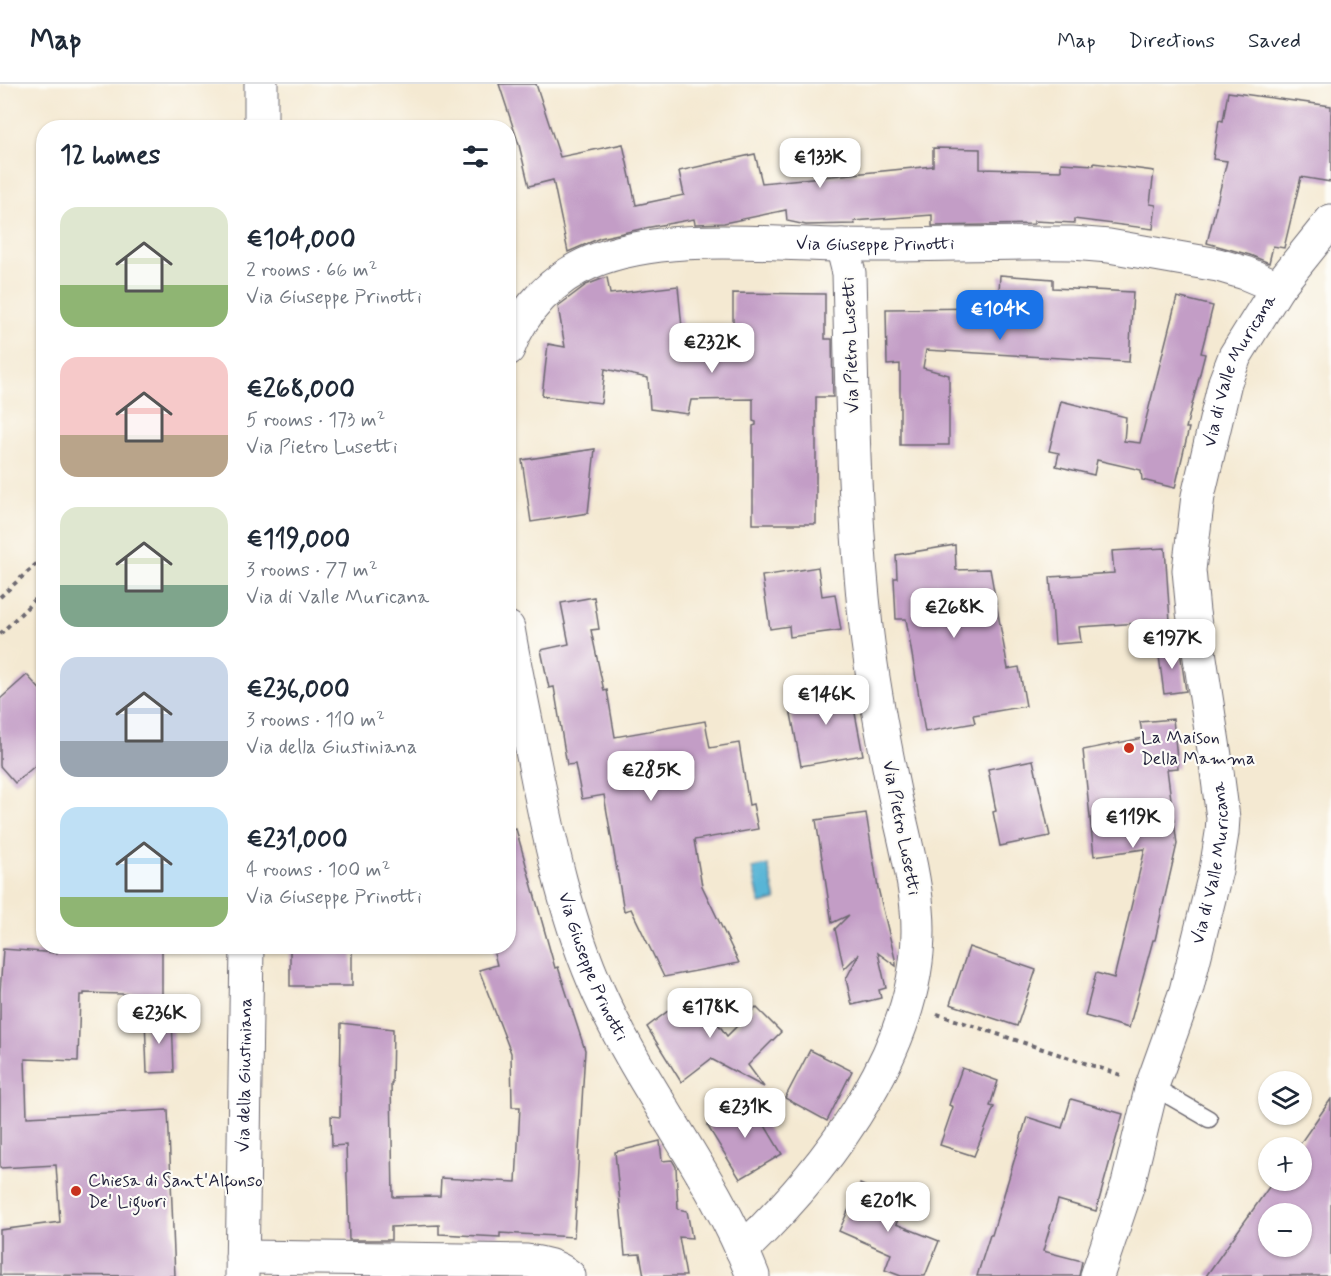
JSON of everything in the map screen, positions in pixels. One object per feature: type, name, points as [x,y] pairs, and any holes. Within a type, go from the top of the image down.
[{"type":"street","points":[[261,84],[261,120]]},
{"type":"street","name":"Via di Valle Muricana","points":[[1097,1276],[1128,1184],[1152,1086],[1186,992],[1216,870],[1222,833],[1215,756],[1189,570],[1195,509],[1229,369],[1278,287],[1331,220]]},
{"type":"street","name":"Via Giuseppe Prinotti","points":[[516,334],[523,320],[542,297],[576,270],[605,256],[634,248],[690,243],[1092,244],[1233,269],[1278,287]]},
{"type":"street","name":"Via Pietro Lusetti","points":[[748,1263],[786,1206],[851,1122],[884,1066],[908,1004],[917,954],[917,909],[913,878],[879,719],[866,627],[859,532],[849,273],[842,245]]},
{"type":"street","name":"Via Giuseppe Prinotti","points":[[516,669],[559,876],[581,948],[598,992],[615,1026],[691,1153],[748,1263]]},
{"type":"street","name":"Via della Giustiniana","points":[[242,1266],[247,954]]},
{"type":"street","points":[[242,1266],[526,1261],[550,1265],[569,1276]]},
{"type":"lane","points":[[1152,1086],[1209,1119]]},
{"type":"path","points":[[0,597],[36,563]]},
{"type":"path","points":[[0,634],[36,599]]},
{"type":"path","points":[[908,1004],[1152,1086]]},
{"type":"water","points":[[768,865],[776,900],[760,904],[752,868]]},
{"type":"building","points":[[499,84],[536,84],[560,157],[623,144],[636,205],[684,195],[679,171],[755,154],[762,183],[933,166],[933,148],[980,149],[980,169],[1061,171],[1061,163],[1094,165],[1094,163],[1154,171],[1150,204],[1156,205],[1153,229],[1074,219],[1074,223],[1034,221],[1034,224],[932,226],[932,215],[854,221],[855,224],[806,225],[787,221],[786,210],[724,223],[695,224],[694,219],[645,228],[600,238],[568,252],[553,180],[529,186],[516,136],[516,120],[511,120]]},
{"type":"building","points":[[1228,92],[1331,106],[1331,182],[1301,177],[1284,248],[1273,246],[1269,263],[1207,243],[1227,161],[1213,159],[1219,120],[1223,121]]},
{"type":"building","points":[[1000,275],[1053,279],[1053,288],[1133,292],[1129,362],[926,350],[923,368],[949,375],[949,445],[900,445],[900,364],[887,365],[886,309],[998,308]]},
{"type":"building","points":[[607,277],[610,294],[678,286],[683,338],[733,338],[733,293],[825,294],[825,339],[832,339],[833,397],[816,397],[816,524],[753,524],[753,426],[756,422],[753,421],[753,399],[691,400],[688,414],[650,409],[648,378],[605,369],[601,403],[542,396],[548,344],[565,347],[558,306],[586,285]]},
{"type":"building","points":[[1177,297],[1213,306],[1201,353],[1205,354],[1186,428],[1189,428],[1175,488],[1142,480],[1141,470],[1097,460],[1094,475],[1056,466],[1059,453],[1049,451],[1061,401],[1126,417],[1124,441],[1140,443]]},
{"type":"building","points":[[595,449],[588,513],[531,522],[522,460]]},
{"type":"building","points":[[955,545],[956,570],[990,569],[1008,669],[1019,667],[1026,706],[973,715],[975,723],[925,732],[906,619],[896,619],[894,578],[897,578],[896,555]]},
{"type":"building","points":[[1165,548],[1170,621],[1079,627],[1081,642],[1055,644],[1050,577],[1114,573],[1112,551]]},
{"type":"building","points":[[818,567],[822,596],[835,594],[841,630],[790,637],[789,626],[770,629],[762,576]]},
{"type":"building","points":[[594,597],[599,629],[591,630],[604,691],[607,690],[615,737],[705,721],[710,748],[739,743],[749,805],[753,804],[758,829],[694,840],[702,886],[739,963],[664,977],[631,909],[624,911],[604,795],[582,799],[575,764],[567,765],[554,687],[549,688],[541,650],[569,644],[561,603]]},
{"type":"building","points":[[1179,645],[1186,691],[1164,694],[1158,648]]},
{"type":"building","points":[[27,675],[36,685],[36,765],[15,783],[0,766],[0,699]]},
{"type":"building","points":[[850,687],[863,755],[801,766],[788,698]]},
{"type":"building","points":[[1173,719],[1178,768],[1167,769],[1177,844],[1155,940],[1153,940],[1129,1028],[1085,1016],[1096,973],[1114,978],[1145,849],[1094,856],[1083,750],[1143,738],[1140,722]]},
{"type":"building","points":[[1033,760],[1050,836],[1000,846],[988,769]]},
{"type":"building","points":[[866,813],[878,888],[896,966],[878,953],[886,988],[879,990],[881,998],[852,1005],[846,979],[859,954],[844,969],[835,929],[849,915],[832,923],[816,820]]},
{"type":"building","points":[[516,829],[555,968],[558,967],[585,1050],[574,1237],[500,1233],[500,1237],[439,1234],[439,1225],[391,1227],[391,1240],[349,1240],[346,1145],[332,1146],[331,1116],[340,1117],[341,1023],[393,1029],[391,1083],[393,1197],[440,1196],[441,1178],[516,1182],[520,1107],[512,1107],[511,1053],[479,970],[497,965],[494,954],[516,954]]},
{"type":"building","points":[[969,947],[1036,970],[1017,1026],[950,1004]]},
{"type":"building","points":[[3,949],[36,951],[36,954],[162,954],[162,995],[84,993],[80,995],[78,1061],[25,1059],[27,1117],[168,1110],[175,1276],[0,1275],[0,1230],[60,1222],[56,1165],[0,1168],[0,992]]},
{"type":"building","points":[[290,954],[352,954],[352,986],[290,986]]},
{"type":"building","points":[[694,991],[727,1036],[756,1007],[781,1032],[748,1065],[764,1087],[711,1059],[681,1082],[647,1027]]},
{"type":"building","points":[[145,1018],[172,1018],[174,1072],[147,1073]]},
{"type":"building","points":[[810,1050],[852,1071],[827,1121],[785,1098]]},
{"type":"building","points":[[962,1068],[998,1081],[990,1106],[994,1107],[974,1156],[940,1145],[953,1107],[949,1105]]},
{"type":"building","points":[[749,1099],[782,1154],[740,1179],[707,1125]]},
{"type":"building","points":[[1071,1099],[1123,1114],[1096,1211],[1058,1200],[1043,1251],[1082,1261],[1079,1276],[977,1276],[990,1235],[992,1235],[1027,1117],[1062,1128]]},
{"type":"building","points":[[1331,1099],[1331,1276],[1206,1276],[1266,1191],[1312,1191],[1312,1137],[1305,1137]]},
{"type":"building","points":[[660,1141],[662,1161],[672,1160],[676,1167],[678,1209],[687,1211],[692,1238],[679,1237],[686,1276],[644,1276],[640,1254],[625,1255],[615,1152]]},
{"type":"building","points":[[860,1184],[905,1204],[896,1224],[939,1241],[925,1276],[901,1276],[885,1270],[891,1254],[839,1231]]},
{"type":"place","name":"La Maison Della Mamma","points":[[1129,748]]},
{"type":"place","name":"Chiesa di Sant'Alfonso De' Liguori","points":[[76,1191]]}]
